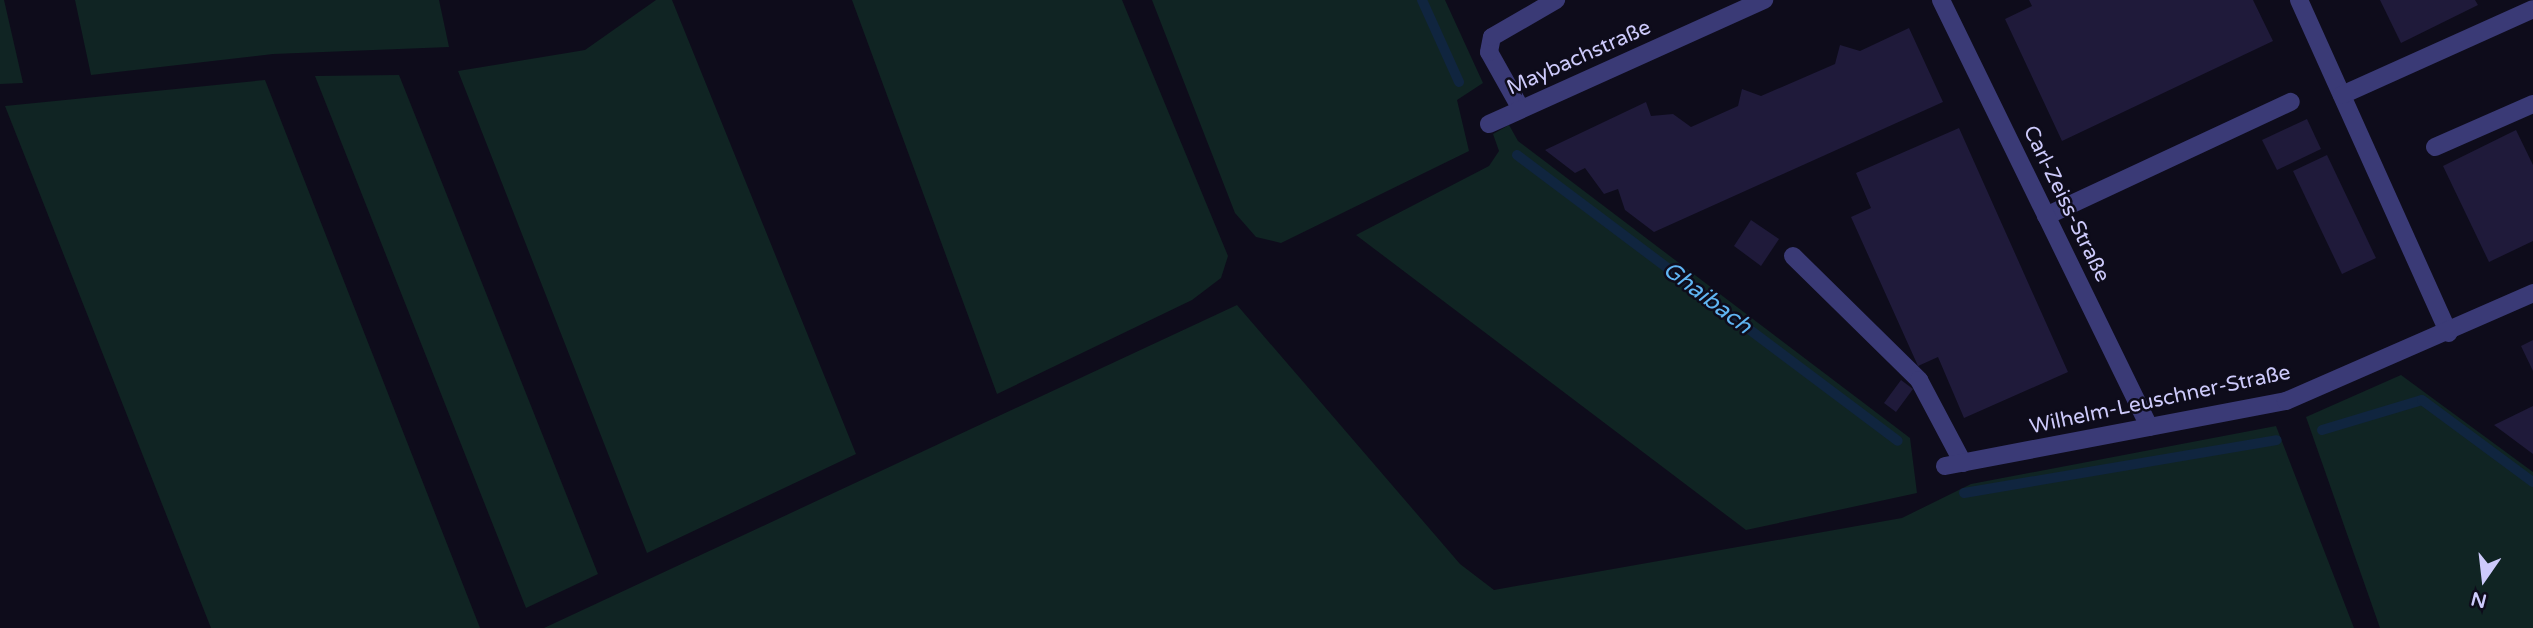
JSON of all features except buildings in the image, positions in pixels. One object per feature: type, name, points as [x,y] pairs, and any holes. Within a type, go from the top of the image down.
[{"type":"street","points":[[1521,109],[1489,52],[1492,37],[1556,0]]},
{"type":"street","name":"Maybachstraße","points":[[1489,124],[1763,0]]},
{"type":"street","name":"Carl-Zeiss-Straße","points":[[1941,0],[2149,427]]},
{"type":"street","points":[[2299,0],[2449,333]]},
{"type":"street","points":[[2342,95],[2533,9],[2529,0]]},
{"type":"street","points":[[2046,216],[2291,102]]},
{"type":"street","points":[[2435,147],[2533,104]]},
{"type":"street","name":"Wilhelm-Leuschner-Straße","points":[[1793,256],[1919,380],[1954,464],[2286,401],[2449,333],[2533,293]]},
{"type":"green space","points":[[0,0],[4,0],[23,83],[0,84]]},
{"type":"green space","points":[[75,0],[439,0],[449,47],[273,54],[91,75]]},
{"type":"green space","points":[[656,0],[672,0],[856,454],[647,553],[458,71],[585,50]]},
{"type":"green space","points":[[852,0],[1122,0],[1228,256],[1221,278],[1192,300],[997,394]]},
{"type":"green space","points":[[1152,0],[1445,0],[1483,83],[1457,100],[1469,151],[1281,243],[1256,237],[1235,213]]},
{"type":"green space","points":[[399,75],[598,574],[526,608],[315,76]]},
{"type":"green space","points":[[265,80],[480,628],[211,628],[5,106]]},
{"type":"green space","points":[[1509,125],[1518,141],[1910,438],[1917,493],[1746,530],[1356,235],[1489,166],[1499,151],[1493,134]]},
{"type":"green space","points":[[1237,305],[1460,564],[1494,590],[1902,518],[1971,484],[2276,426],[2354,628],[544,628]]},
{"type":"green space","points":[[2401,375],[2533,472],[2533,628],[2380,628],[2306,417]]},
{"type":"waterway","name":"Ghaibach","points":[[1422,0],[1459,82]]},
{"type":"waterway","name":"Ghaibach","points":[[1517,155],[1898,441]]},
{"type":"waterway","points":[[2322,430],[2422,400],[2533,482]]},
{"type":"waterway","name":"Ghaibach","points":[[1964,493],[2277,440]]}]
